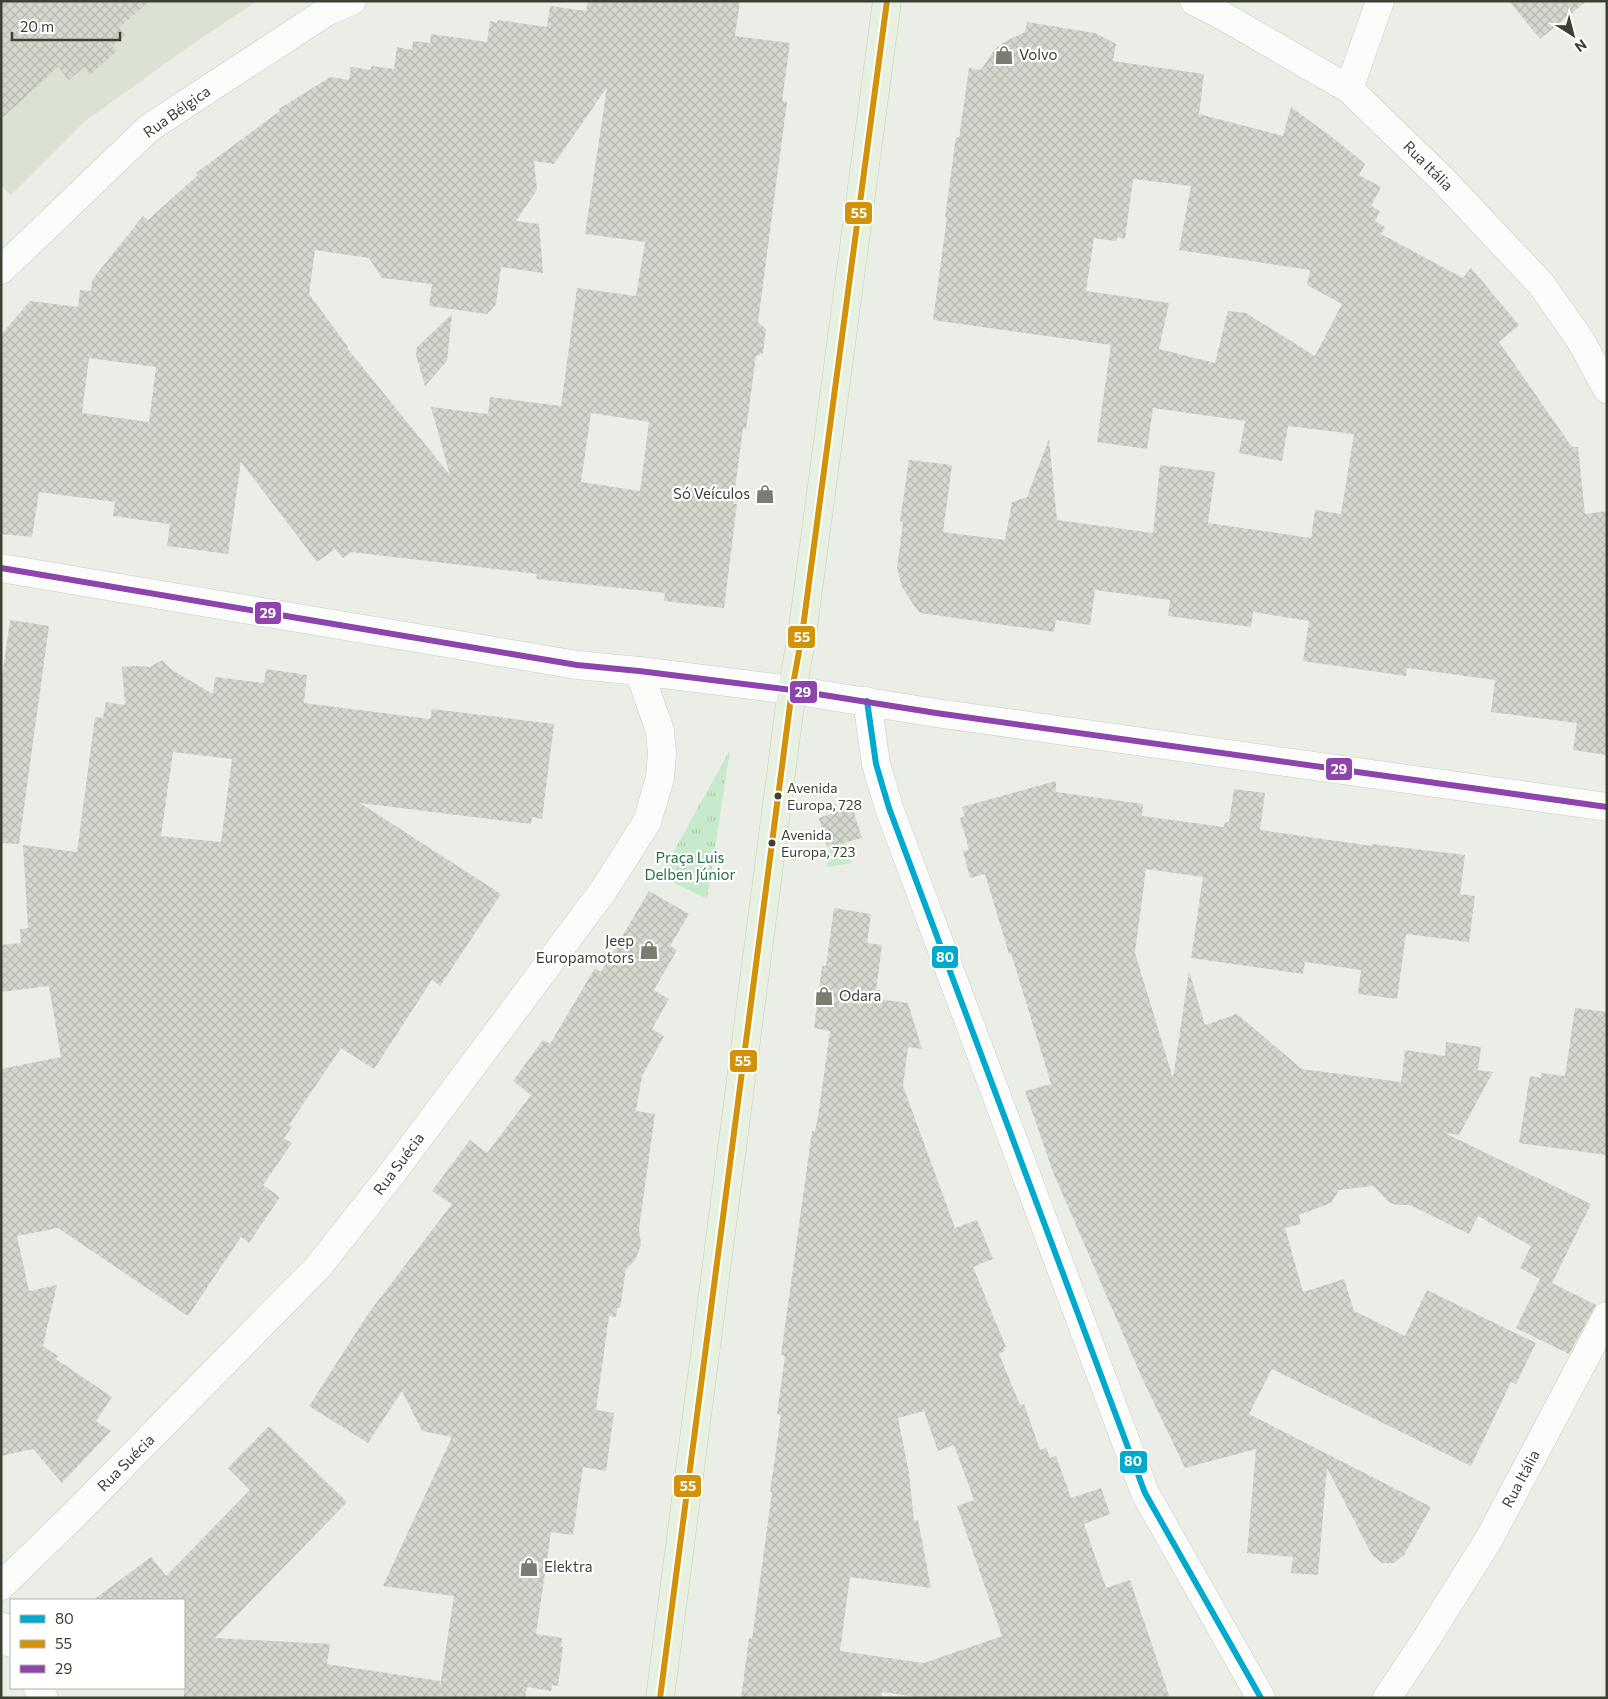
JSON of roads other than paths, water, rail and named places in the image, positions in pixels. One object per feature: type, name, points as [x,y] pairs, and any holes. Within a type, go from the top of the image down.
[{"type":"main road","points":[[660,1698],[792,690],[802,635],[888,1]]},
{"type":"street","name":"Rua Bélgica","points":[[1,270],[149,128],[326,12],[352,1]]},
{"type":"street","name":"Rua Itália","points":[[1194,1],[1349,89],[1442,179],[1541,284],[1581,341],[1607,389]]},
{"type":"street","points":[[1349,89],[1380,1]]},
{"type":"street","points":[[1,568],[577,665],[792,690],[936,713],[1607,807]]},
{"type":"street","name":"Rua Suécia","points":[[1,1586],[77,1512],[318,1267],[390,1176],[603,891],[647,822],[660,778],[662,754],[660,731],[639,671]]},
{"type":"street","points":[[867,702],[876,764],[889,808],[1145,1494],[1261,1695]]},
{"type":"street","name":"Rua Itália","points":[[1387,1698],[1489,1539],[1607,1316]]},
{"type":"street","points":[[1,1626],[10,1641]]},
{"type":"street","name":"Rua Itália","points":[[1371,1698],[1427,1638]]},
{"type":"place","name":"Volvo","points":[[1004,55]]},
{"type":"place","name":"Só Veículos","points":[[765,494]]},
{"type":"place","name":"Avenida Europa, 728","points":[[778,796]]},
{"type":"place","name":"Avenida Europa, 723","points":[[772,843]]},
{"type":"place","name":"Jeep Europamotors","points":[[649,950]]},
{"type":"place","name":"Odara","points":[[824,996]]},
{"type":"place","name":"Elektra","points":[[529,1567]]},
{"type":"park label","name":"Praça Luis Delben Júnior","points":[[690,866]]}]
